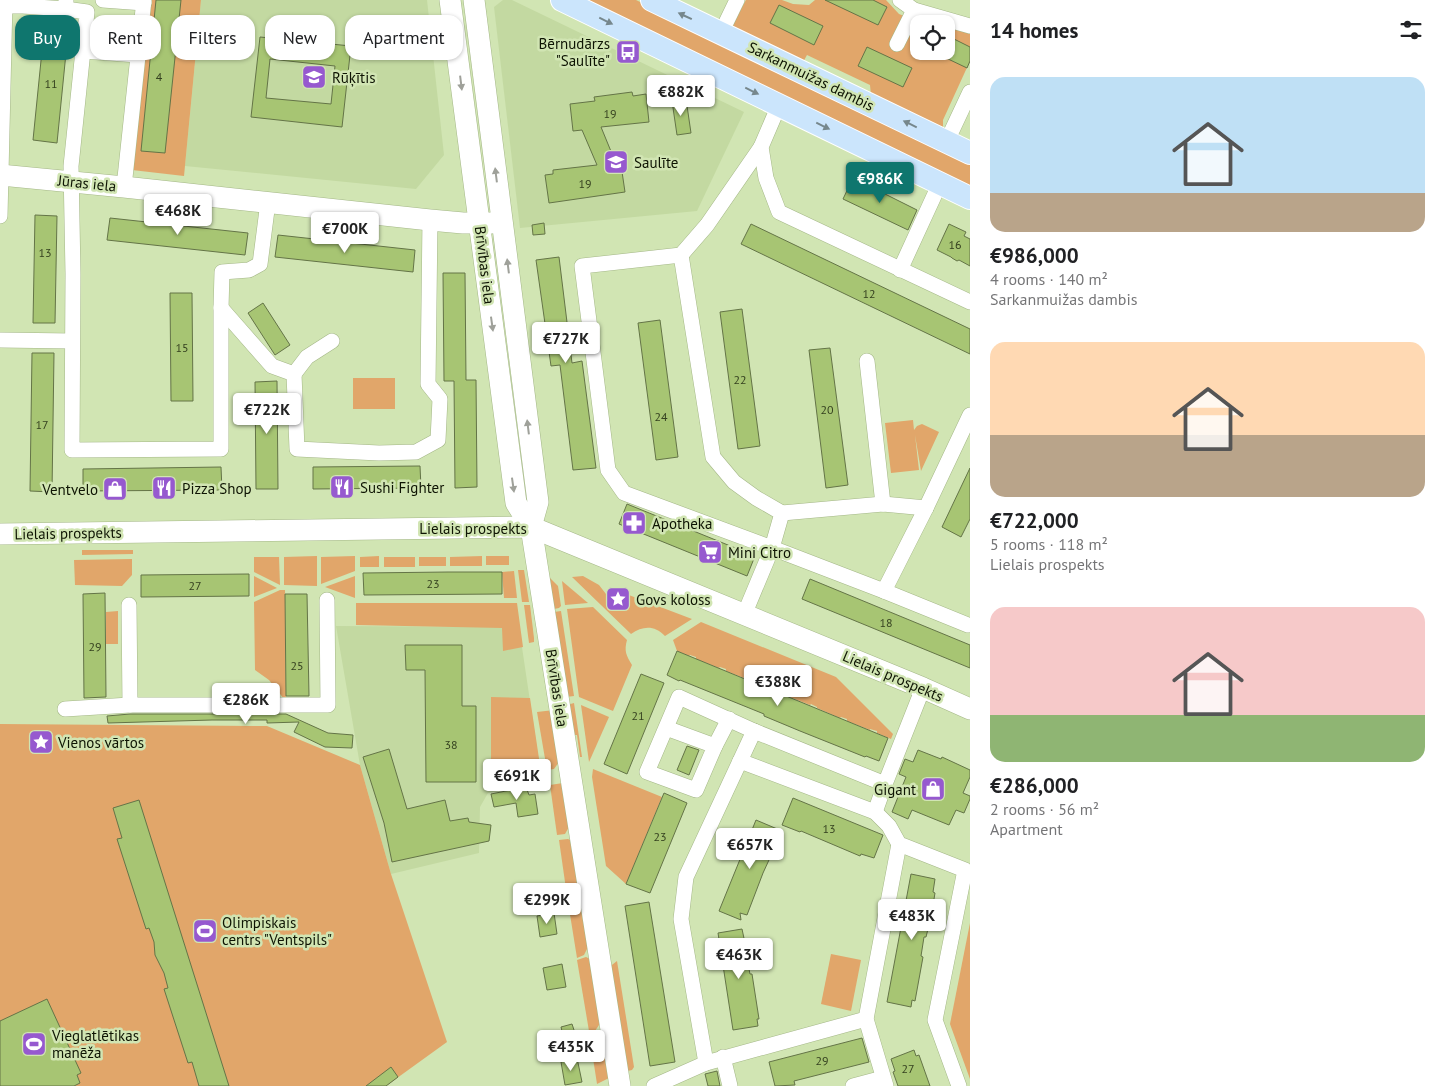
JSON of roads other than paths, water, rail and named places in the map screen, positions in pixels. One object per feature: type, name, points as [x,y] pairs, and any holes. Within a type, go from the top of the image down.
[{"type":"main road","name":"Brīvības iela","points":[[450,0],[516,503],[531,527],[620,1086]]},
{"type":"main road","name":"Brīvības iela","points":[[474,0],[538,502],[531,527]]},
{"type":"main road","points":[[562,0],[970,198]]},
{"type":"main road","name":"Sarkanmuižas dambis","points":[[659,2],[970,152]]},
{"type":"main road","name":"Jūras iela","points":[[0,175],[430,220],[502,223]]},
{"type":"main road","name":"Lielais prospekts","points":[[0,534],[531,527],[970,709]]},
{"type":"street","points":[[104,0],[144,2],[143,15]]},
{"type":"street","points":[[721,32],[737,0]]},
{"type":"street","points":[[900,0],[914,10],[970,26]]},
{"type":"street","points":[[0,216],[5,3],[23,6],[88,6],[71,166],[72,450],[221,449],[222,272],[249,270],[260,264],[268,202]]},
{"type":"street","points":[[897,44],[914,10]]},
{"type":"street","points":[[83,51],[90,52]]},
{"type":"street","points":[[124,187],[137,60]]},
{"type":"street","points":[[947,141],[970,92]]},
{"type":"street","points":[[779,105],[761,147],[707,225],[681,255],[582,266],[608,470],[624,493],[772,548],[968,625]]},
{"type":"street","points":[[761,147],[766,178],[779,212],[970,302]]},
{"type":"street","points":[[900,270],[940,183]]},
{"type":"street","points":[[332,342],[307,357],[294,374],[297,449],[379,453],[416,452],[438,440],[440,399],[428,384],[430,220]]},
{"type":"street","points":[[681,255],[712,457],[734,482],[756,498],[782,513],[883,504],[926,508]]},
{"type":"street","points":[[221,308],[272,366],[294,374]]},
{"type":"street","points":[[0,340],[72,342]]},
{"type":"street","points":[[867,361],[883,504]]},
{"type":"street","points":[[884,591],[970,415]]},
{"type":"street","points":[[744,615],[772,548],[782,513]]},
{"type":"street","points":[[65,709],[130,705],[328,705],[327,600]]},
{"type":"street","points":[[129,605],[130,705]]},
{"type":"street","points":[[875,812],[923,688]]},
{"type":"street","points":[[728,720],[696,790],[647,772],[679,697],[754,731],[885,784]]},
{"type":"street","points":[[666,728],[715,746]]},
{"type":"street","points":[[706,1062],[682,919],[686,877],[754,731]]},
{"type":"street","points":[[740,761],[875,812],[889,826],[899,844],[965,870],[935,1020],[959,1086]]},
{"type":"street","points":[[853,1086],[885,1082],[866,1019],[899,844]]},
{"type":"street","points":[[654,1086],[688,1079],[706,1062],[866,1019]]},
{"type":"street","points":[[723,1057],[730,1086]]},
{"type":"place","name":"Bērnudārzs \"Saulīte\"","points":[[628,52]]},
{"type":"place","name":"Rūķītis","points":[[314,77]]},
{"type":"place","name":"Saulīte","points":[[616,162]]},
{"type":"place","name":"Sushi Fighter","points":[[342,487]]},
{"type":"place","name":"Pizza Shop","points":[[164,488]]},
{"type":"place","name":"Ventvelo","points":[[115,489]]},
{"type":"place","name":"Apotheka","points":[[634,523]]},
{"type":"place","name":"Mini Citro","points":[[710,552]]},
{"type":"place","name":"Govs koloss","points":[[618,599]]},
{"type":"place","name":"Vienos vārtos","points":[[41,742]]},
{"type":"place","name":"Gigant","points":[[933,789]]},
{"type":"place","name":"Olimpiskais centrs \"Ventspils\"","points":[[205,931]]},
{"type":"place","name":"Vieglatlētikas manēža","points":[[34,1044]]}]
